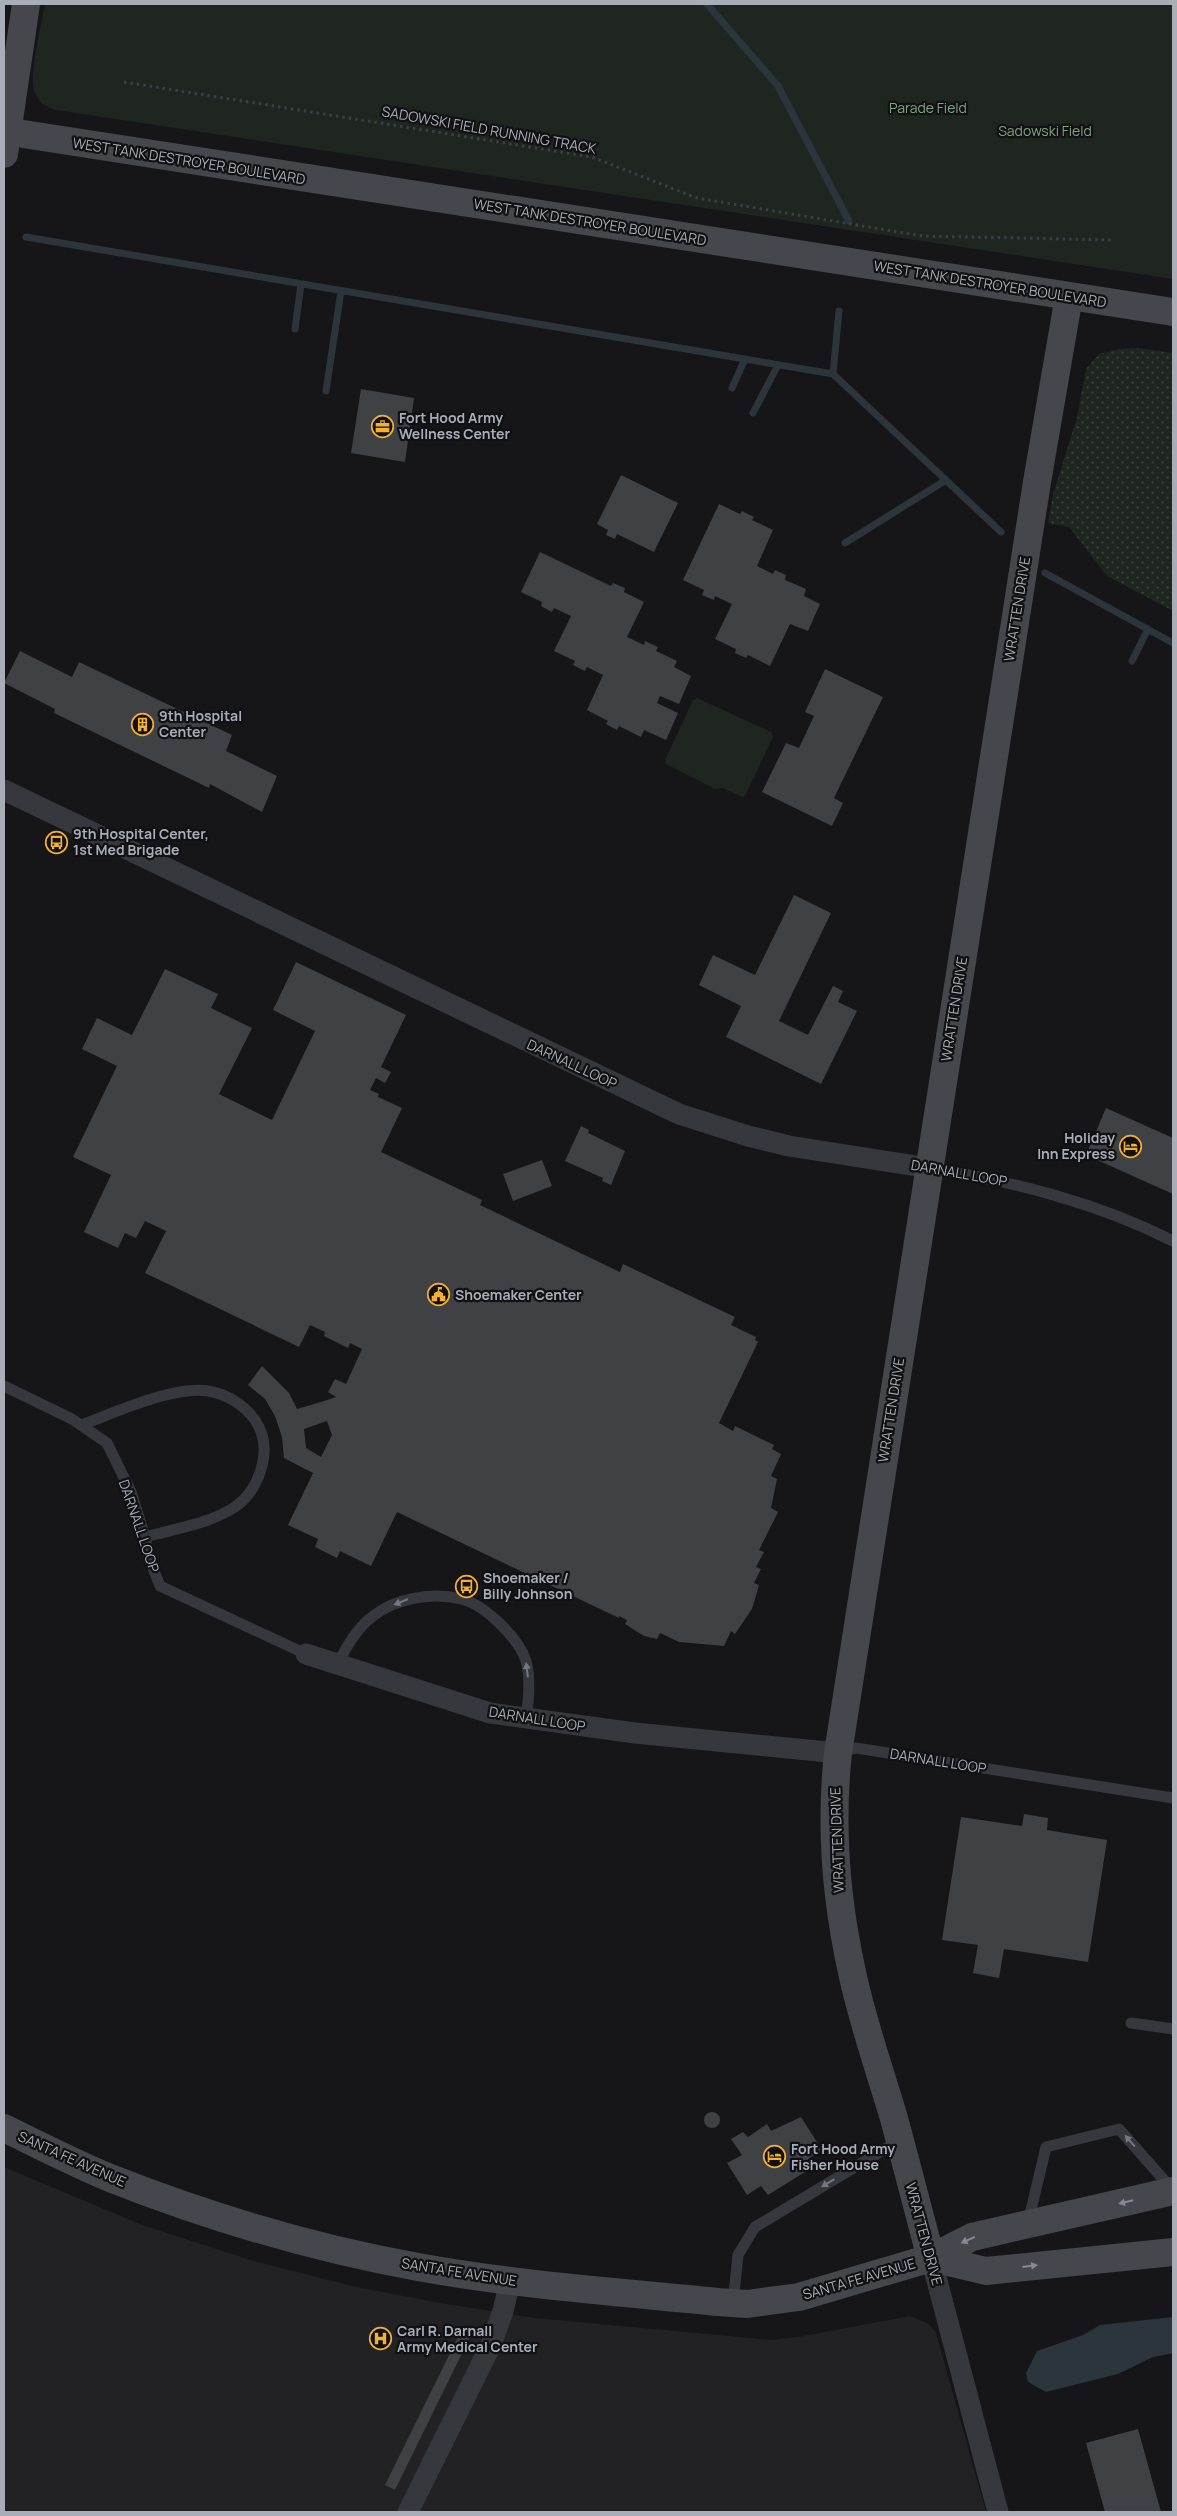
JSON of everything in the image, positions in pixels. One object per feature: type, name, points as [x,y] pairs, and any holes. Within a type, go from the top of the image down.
[{"type":"street","points":[[4,138],[26,4]]},
{"type":"street","name":"WEST TANK DESTROYER BOULEVARD","points":[[4,138],[1173,312]]},
{"type":"street","name":"WRATTEN DRIVE","points":[[998,2512],[900,2140],[852,1974],[840,1914],[835,1861],[833,1800],[838,1753],[1036,482],[1069,296]]},
{"type":"street","name":"DARNALL LOOP","points":[[4,790],[679,1114],[748,1136],[789,1146],[929,1168]]},
{"type":"street","name":"DARNALL LOOP","points":[[306,1654],[490,1713],[635,1733],[838,1753]]},
{"type":"street","name":"SANTA FE AVENUE","points":[[4,2128],[109,2177],[240,2222],[365,2256],[510,2281],[733,2303],[771,2302],[799,2297],[931,2258],[972,2237],[1173,2191]]},
{"type":"street","points":[[931,2258],[986,2271],[1173,2252]]},
{"type":"street","points":[[408,2512],[491,2344],[503,2311],[510,2281]]},
{"type":"lane","name":"DARNALL LOOP","points":[[929,1168],[1012,1183],[1090,1205],[1142,1225],[1173,1241]]},
{"type":"lane","name":"DARNALL LOOP","points":[[4,1386],[81,1425],[107,1443],[131,1492],[145,1537],[149,1558],[160,1586],[306,1654]]},
{"type":"lane","points":[[81,1425],[145,1402],[182,1392],[207,1390],[228,1396],[246,1411],[260,1427],[264,1451],[260,1474],[251,1494],[234,1508],[200,1522],[145,1537]]},
{"type":"lane","points":[[337,1664],[355,1633],[374,1615],[406,1599],[440,1596],[462,1599],[474,1604],[508,1631],[526,1660],[530,1692],[526,1718]]},
{"type":"lane","name":"DARNALL LOOP","points":[[838,1753],[856,1748],[1173,1798]]},
{"type":"lane","points":[[1131,2022],[1173,2030]]},
{"type":"lane","points":[[1028,2223],[1046,2147],[1119,2129],[1173,2191]]},
{"type":"lane","points":[[733,2303],[738,2255],[754,2227],[900,2140]]},
{"type":"path","name":"SADOWSKI FIELD RUNNING TRACK","points":[[124,82],[592,157],[697,198],[922,236],[1113,240]]},
{"type":"shaded area","name":"Carl R. Darnall Army Medical Center","points":[[4,2167],[142,2225],[254,2261],[352,2286],[440,2303],[535,2318],[771,2340],[798,2337],[910,2316],[929,2324],[936,2333],[986,2512],[4,2512]]},
{"type":"shaded area","points":[[1173,2317],[1173,2353],[1153,2357],[1118,2374],[1046,2392],[1028,2382],[1026,2373],[1037,2351],[1083,2335],[1100,2325]]},
{"type":"green space","name":"Sadowski Field","points":[[45,4],[1173,4],[1173,279],[56,110],[45,106],[40,101],[34,90],[33,82],[34,61]]},
{"type":"green space","points":[[1139,348],[1173,353],[1173,611],[1107,576],[1069,527],[1048,523],[1053,494],[1077,418],[1086,369],[1099,354],[1119,349]]},
{"type":"green space","points":[[697,698],[771,732],[773,737],[745,796],[742,797],[722,788],[715,789],[666,764],[665,760],[693,700]]},
{"type":"building","name":"Fort Hood Army Wellness Center","points":[[361,389],[414,398],[405,462],[351,453]]},
{"type":"building","points":[[621,475],[678,503],[654,552],[617,534],[615,539],[606,535],[608,530],[597,524]]},
{"type":"building","points":[[719,504],[740,514],[742,511],[754,517],[752,520],[773,530],[757,566],[773,574],[775,570],[786,575],[785,580],[806,589],[804,596],[820,604],[808,631],[790,624],[770,666],[748,655],[746,658],[735,653],[736,649],[715,639],[732,604],[715,596],[714,600],[702,595],[704,590],[683,580]]},
{"type":"building","points":[[540,552],[611,586],[613,583],[625,588],[624,592],[644,602],[627,637],[644,645],[645,641],[658,647],[656,651],[677,661],[674,667],[691,676],[679,704],[660,696],[657,703],[678,713],[666,740],[644,730],[641,737],[619,726],[617,730],[606,724],[608,721],[587,710],[603,675],[587,667],[585,671],[573,665],[575,661],[554,651],[571,616],[554,608],[552,612],[541,606],[542,602],[521,592]]},
{"type":"building","name":"9th Hospital Center","points":[[20,651],[72,677],[79,662],[232,735],[226,751],[277,776],[262,812],[210,784],[209,788],[54,713],[55,709],[4,683]]},
{"type":"building","points":[[825,669],[883,697],[834,798],[843,803],[832,826],[762,792],[786,743],[799,748],[814,716],[805,712]]},
{"type":"building","points":[[794,895],[831,913],[779,1021],[808,1035],[833,986],[843,991],[838,1002],[857,1011],[821,1084],[726,1037],[741,1006],[699,985],[713,955],[755,975]]},
{"type":"building","name":"Shoemaker Center","points":[[296,962],[406,1015],[381,1067],[391,1072],[385,1083],[376,1078],[370,1090],[379,1094],[378,1097],[402,1108],[381,1152],[482,1200],[480,1205],[620,1272],[623,1264],[735,1317],[731,1325],[756,1337],[755,1340],[758,1342],[719,1423],[733,1431],[735,1426],[774,1445],[772,1449],[781,1454],[771,1476],[777,1479],[771,1508],[778,1512],[759,1550],[764,1552],[756,1567],[761,1569],[754,1583],[759,1585],[752,1609],[735,1634],[731,1631],[724,1646],[679,1642],[660,1633],[657,1639],[644,1636],[625,1624],[627,1620],[619,1616],[619,1618],[397,1512],[371,1566],[340,1551],[337,1558],[315,1547],[318,1539],[288,1525],[313,1473],[284,1458],[282,1437],[275,1416],[265,1399],[248,1385],[262,1366],[289,1393],[297,1409],[321,1402],[336,1397],[328,1392],[335,1379],[346,1384],[362,1349],[350,1343],[348,1348],[324,1336],[325,1332],[310,1325],[299,1347],[145,1273],[166,1231],[145,1221],[136,1238],[125,1233],[118,1248],[84,1232],[111,1175],[73,1157],[117,1066],[82,1049],[97,1018],[132,1035],[165,969],[218,994],[211,1008],[252,1028],[219,1094],[272,1120],[315,1031],[273,1010]],"holes":[[[327,1421],[332,1435],[321,1457],[306,1448],[304,1429]]]},
{"type":"building","name":"Holiday Inn Express","points":[[1106,1108],[1173,1138],[1173,1194],[1086,1155]]},
{"type":"building","points":[[581,1126],[589,1130],[588,1133],[625,1151],[611,1185],[602,1181],[603,1178],[565,1161]]},
{"type":"building","points":[[542,1160],[552,1186],[513,1201],[503,1174]]},
{"type":"building","points":[[1024,1814],[1048,1818],[1047,1830],[1107,1840],[1088,1962],[1004,1949],[999,1978],[973,1973],[978,1945],[942,1940],[961,1817],[1022,1826]]},
{"type":"building","points":[[712,2112],[718,2114],[720,2120],[718,2126],[712,2128],[706,2126],[704,2120],[706,2114]]},
{"type":"building","name":"Fort Hood Army Fisher House","points":[[801,2117],[822,2150],[808,2159],[813,2167],[768,2195],[761,2186],[747,2195],[727,2163],[742,2155],[731,2139],[743,2132],[748,2137],[767,2124],[771,2131]]},
{"type":"building","points":[[460,2333],[470,2337],[395,2490],[385,2485]]},
{"type":"building","points":[[1138,2429],[1161,2512],[1105,2512],[1086,2443]]},
{"type":"waterway","points":[[707,4],[778,86],[849,221]]},
{"type":"waterway","points":[[26,237],[833,374],[1001,532]]},
{"type":"waterway","points":[[295,329],[301,284]]},
{"type":"waterway","points":[[326,391],[341,291]]},
{"type":"waterway","points":[[833,374],[839,311]]},
{"type":"waterway","points":[[732,388],[745,359]]},
{"type":"waterway","points":[[753,413],[778,365]]},
{"type":"waterway","points":[[845,543],[946,480]]},
{"type":"waterway","points":[[1045,573],[1173,643]]},
{"type":"waterway","points":[[1132,661],[1148,629]]},
{"type":"place","name":"Fort Hood Army Wellness Center","points":[[383,426]]},
{"type":"place","name":"9th Hospital Center","points":[[143,724]]},
{"type":"place","name":"9th Hospital Center, 1st Med Brigade","points":[[57,842]]},
{"type":"place","name":"Holiday Inn Express","points":[[1131,1146]]},
{"type":"place","name":"Shoemaker Center","points":[[439,1295]]},
{"type":"place","name":"Shoemaker / Billy Johnson","points":[[467,1586]]},
{"type":"place","name":"Fort Hood Army Fisher House","points":[[775,2157]]},
{"type":"place","name":"Carl R. Darnall Army Medical Center","points":[[381,2339]]},
{"type":"park label","name":"Parade Field","points":[[928,108]]}]
